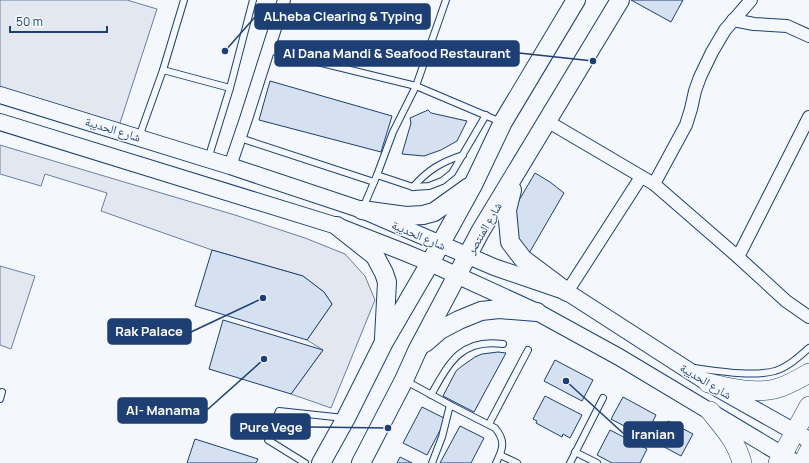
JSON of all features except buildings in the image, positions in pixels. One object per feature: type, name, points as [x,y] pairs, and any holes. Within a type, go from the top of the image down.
[{"type":"highway","points":[[708,383],[737,390],[774,390],[794,382],[809,373]]},
{"type":"highway","points":[[785,460],[802,436],[809,406]]},
{"type":"highway","points":[[710,411],[729,434],[738,449],[742,463]]},
{"type":"highway","points":[[803,463],[809,452]]},
{"type":"main road","points":[[321,463],[346,418],[384,342],[473,185],[502,122],[576,0]]},
{"type":"main road","name":"شارع المنتصر","points":[[361,463],[404,380],[417,351],[480,232],[620,0]]},
{"type":"main road","name":"شارع الحديبة","points":[[0,95],[139,137],[362,210],[494,267],[567,292],[708,383],[802,436]]},
{"type":"main road","name":"شارع الحديبة","points":[[0,122],[337,226],[430,263],[537,312],[619,357],[710,411],[785,460]]},
{"type":"main road","points":[[517,172],[507,210],[510,242],[523,259],[567,292]]},
{"type":"main road","points":[[362,210],[406,216],[423,215],[434,212],[473,185]]},
{"type":"main road","points":[[337,226],[375,256],[384,273],[387,282],[384,342]]},
{"type":"main road","points":[[417,351],[440,330],[459,320],[481,312],[499,309],[537,312]]},
{"type":"street","points":[[230,166],[284,0]]},
{"type":"street","points":[[654,184],[686,125],[695,91],[712,52],[725,30],[751,0]]},
{"type":"street","points":[[733,20],[754,24],[787,26],[809,36]]},
{"type":"street","points":[[738,257],[804,140],[809,117]]},
{"type":"street","points":[[547,121],[654,184],[786,301],[809,317]]},
{"type":"street","points":[[567,292],[641,177]]},
{"type":"lane","points":[[139,137],[163,70],[184,0]]},
{"type":"lane","points":[[208,159],[230,88],[253,0]]},
{"type":"lane","points":[[362,210],[377,176],[393,132],[416,86],[446,0]]},
{"type":"lane","points":[[268,50],[416,86],[502,122]]},
{"type":"lane","points":[[163,70],[230,88]]},
{"type":"lane","points":[[377,176],[413,187],[429,186],[442,181],[452,173],[486,115]]},
{"type":"lane","points":[[240,138],[374,182]]},
{"type":"lane","points":[[413,187],[430,170],[446,161],[463,155]]},
{"type":"lane","points":[[430,395],[446,369],[458,354],[475,345],[484,343],[503,344]]},
{"type":"lane","points":[[684,367],[750,374],[763,373],[786,366],[809,348]]},
{"type":"lane","points":[[489,424],[528,350]]},
{"type":"lane","points":[[404,380],[495,428],[500,434],[502,440],[502,448],[496,463]]},
{"type":"lane","points":[[0,400],[2,392]]},
{"type":"lane","points":[[570,463],[603,398]]},
{"type":"lane","points":[[432,463],[442,437],[450,405]]},
{"type":"lane","points":[[305,463],[268,440],[279,411],[346,418]]},
{"type":"lane","points":[[575,452],[597,463]]},
{"type":"lane","points":[[500,455],[517,463]]},
{"type":"shaded area","points":[[0,0],[127,0],[157,9],[119,126],[0,90]]},
{"type":"shaded area","points":[[0,145],[235,215],[305,238],[345,254],[365,276],[375,300],[331,408],[291,394],[323,350],[307,340],[332,304],[324,292],[303,276],[212,250],[101,211],[107,193],[45,174],[41,186],[0,174]]},
{"type":"shaded area","points":[[0,266],[35,276],[11,349],[0,345]]},
{"type":"place","name":"ALheba Clearing & Typing","points":[[225,51]]},
{"type":"place","name":"Al Dana Mandi & Seafood Restaurant","points":[[593,61]]},
{"type":"place","name":"Rak Palace","points":[[263,298]]},
{"type":"place","name":"Al- Manama","points":[[264,359]]},
{"type":"place","name":"Iranian","points":[[566,381]]},
{"type":"place","name":"Pure Vege","points":[[388,428]]}]
